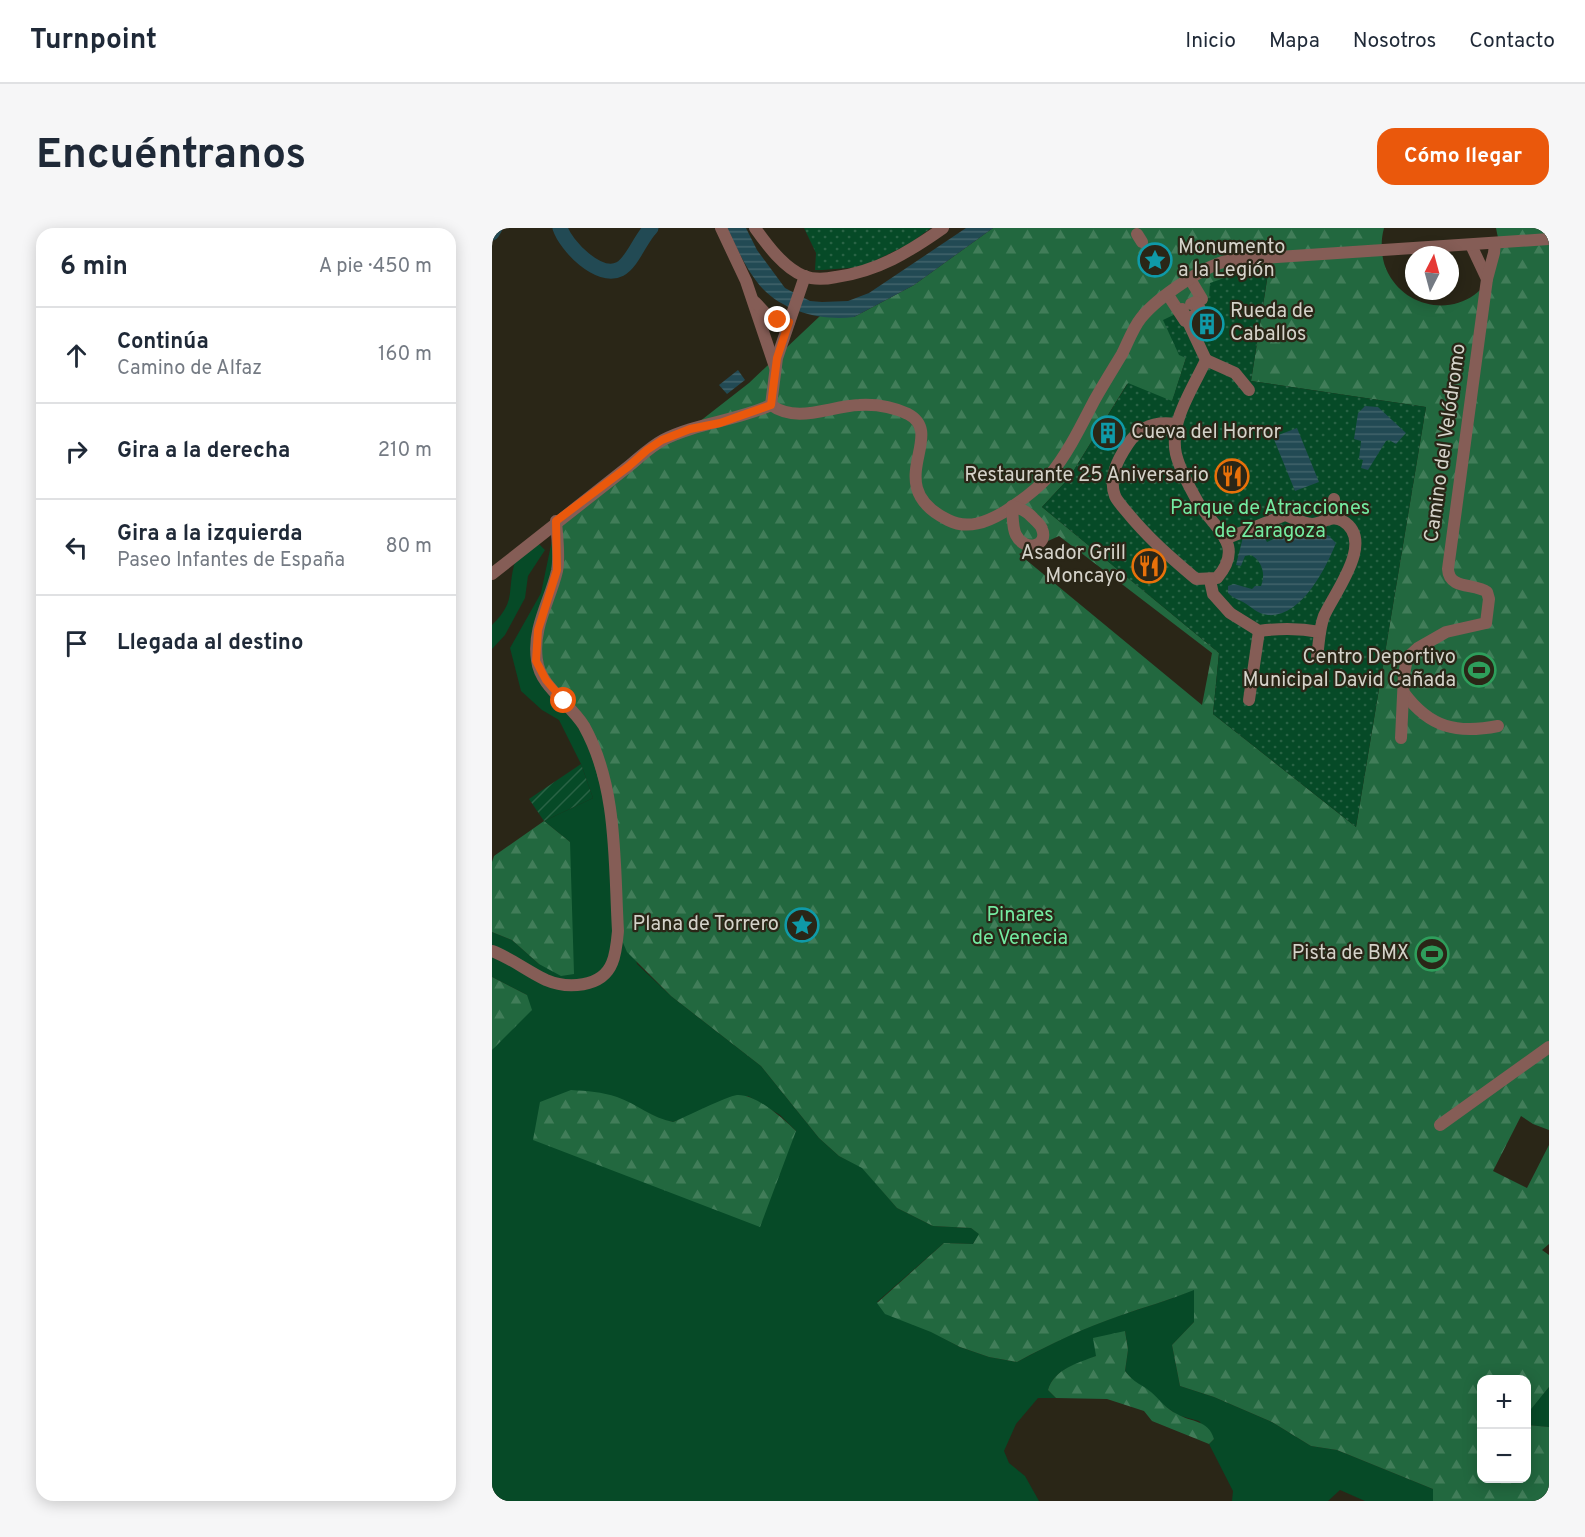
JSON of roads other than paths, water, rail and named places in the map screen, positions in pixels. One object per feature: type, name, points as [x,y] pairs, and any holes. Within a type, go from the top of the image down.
[{"type":"street","points":[[755,228],[777,255],[793,270],[805,276],[826,279],[880,267],[912,250],[943,228]]},
{"type":"street","points":[[721,229],[752,296],[775,367]]},
{"type":"street","points":[[492,574],[556,521],[662,440],[690,429],[720,423],[771,405],[783,412],[799,414],[859,405],[880,406],[912,416],[922,429],[923,436],[914,477],[918,492],[932,508],[949,520],[969,525],[987,520],[1026,496],[1050,474],[1069,447],[1140,319],[1176,286],[1216,262],[1549,239]]},
{"type":"street","name":"Camino del Velódromo","points":[[1404,693],[1407,658],[1418,648],[1446,632],[1486,623],[1487,592],[1481,588],[1458,584],[1451,578],[1448,571],[1487,279],[1495,243]]},
{"type":"street","points":[[1471,245],[1487,279]]},
{"type":"street","points":[[771,405],[775,367],[805,276]]},
{"type":"street","points":[[1176,286],[1202,299],[1191,310]]},
{"type":"street","points":[[1176,286],[1191,310],[1206,360],[1176,424],[1176,454],[1200,505],[1222,532],[1233,555],[1217,578],[1210,580],[1196,579],[1154,544],[1115,497],[1114,467],[1133,436],[1142,428],[1165,423],[1176,424]]},
{"type":"street","points":[[752,296],[759,308],[769,317],[791,318]]},
{"type":"street","points":[[1206,360],[1235,373],[1250,390]]},
{"type":"street","points":[[1026,496],[1027,512]]},
{"type":"street","points":[[1332,518],[1334,499]]},
{"type":"street","points":[[1012,506],[1027,512],[1043,531],[1041,542],[1033,547],[1023,543],[1016,535],[1012,506]]},
{"type":"street","points":[[1225,539],[1285,515],[1311,524],[1332,518],[1343,521],[1354,533],[1356,546],[1347,574],[1323,618],[1317,657]]},
{"type":"street","points":[[492,951],[547,980],[579,986],[600,978],[612,965],[616,945],[618,931],[612,827],[598,758],[583,724],[546,680],[536,661],[538,630],[557,570],[556,521]]},
{"type":"street","points":[[1210,580],[1213,594],[1230,613],[1260,632],[1280,628],[1303,628],[1320,632]]},
{"type":"street","points":[[1249,700],[1260,632]]},
{"type":"street","points":[[1404,693],[1428,718],[1448,728],[1476,730],[1498,726]]},
{"type":"street","points":[[1401,738],[1404,693]]},
{"type":"street","points":[[1440,1125],[1549,1047]]},
{"type":"water","points":[[727,228],[746,228],[757,250],[785,288],[810,301],[822,302],[848,301],[869,293],[966,228],[993,228],[914,285],[854,317],[830,318],[793,309],[772,297],[752,275]]},
{"type":"water","points":[[738,370],[745,380],[727,394],[719,385]]},
{"type":"water","points":[[1365,406],[1378,407],[1406,433],[1396,444],[1389,440],[1386,441],[1368,470],[1361,468],[1363,460],[1359,459],[1361,441],[1354,439],[1358,413]]},
{"type":"water","points":[[1297,428],[1319,482],[1295,491],[1273,437]]},
{"type":"water","points":[[1293,525],[1307,535],[1318,530],[1336,543],[1311,590],[1291,609],[1280,614],[1268,615],[1258,612],[1228,593],[1228,586],[1234,584],[1252,589],[1255,586],[1261,586],[1263,572],[1255,558],[1251,555],[1245,556],[1241,566],[1236,565],[1243,537],[1260,530],[1267,542],[1287,533]]},
{"type":"waterway","points":[[492,233],[495,228]]},
{"type":"waterway","points":[[560,228],[569,244],[584,259],[593,266],[612,271],[620,269],[628,262],[651,228]]},
{"type":"place","name":"Monumento a la Legión","points":[[1155,260]]},
{"type":"place","name":"Rueda de Caballos","points":[[1207,324]]},
{"type":"place","name":"Cueva del Horror","points":[[1108,433]]},
{"type":"place","name":"Restaurante 25 Aniversario","points":[[1232,476]]},
{"type":"place","name":"Asador Grill Moncayo","points":[[1149,566]]},
{"type":"place","name":"Centro Deportivo Municipal David Cañada","points":[[1479,670]]},
{"type":"place","name":"Plana de Torrero","points":[[802,925]]},
{"type":"place","name":"Pista de BMX","points":[[1432,954]]},
{"type":"park label","name":"Parque de Atracciones de Zaragoza","points":[[1270,520]]},
{"type":"park label","name":"Pinares de Venecia","points":[[1020,928]]}]
